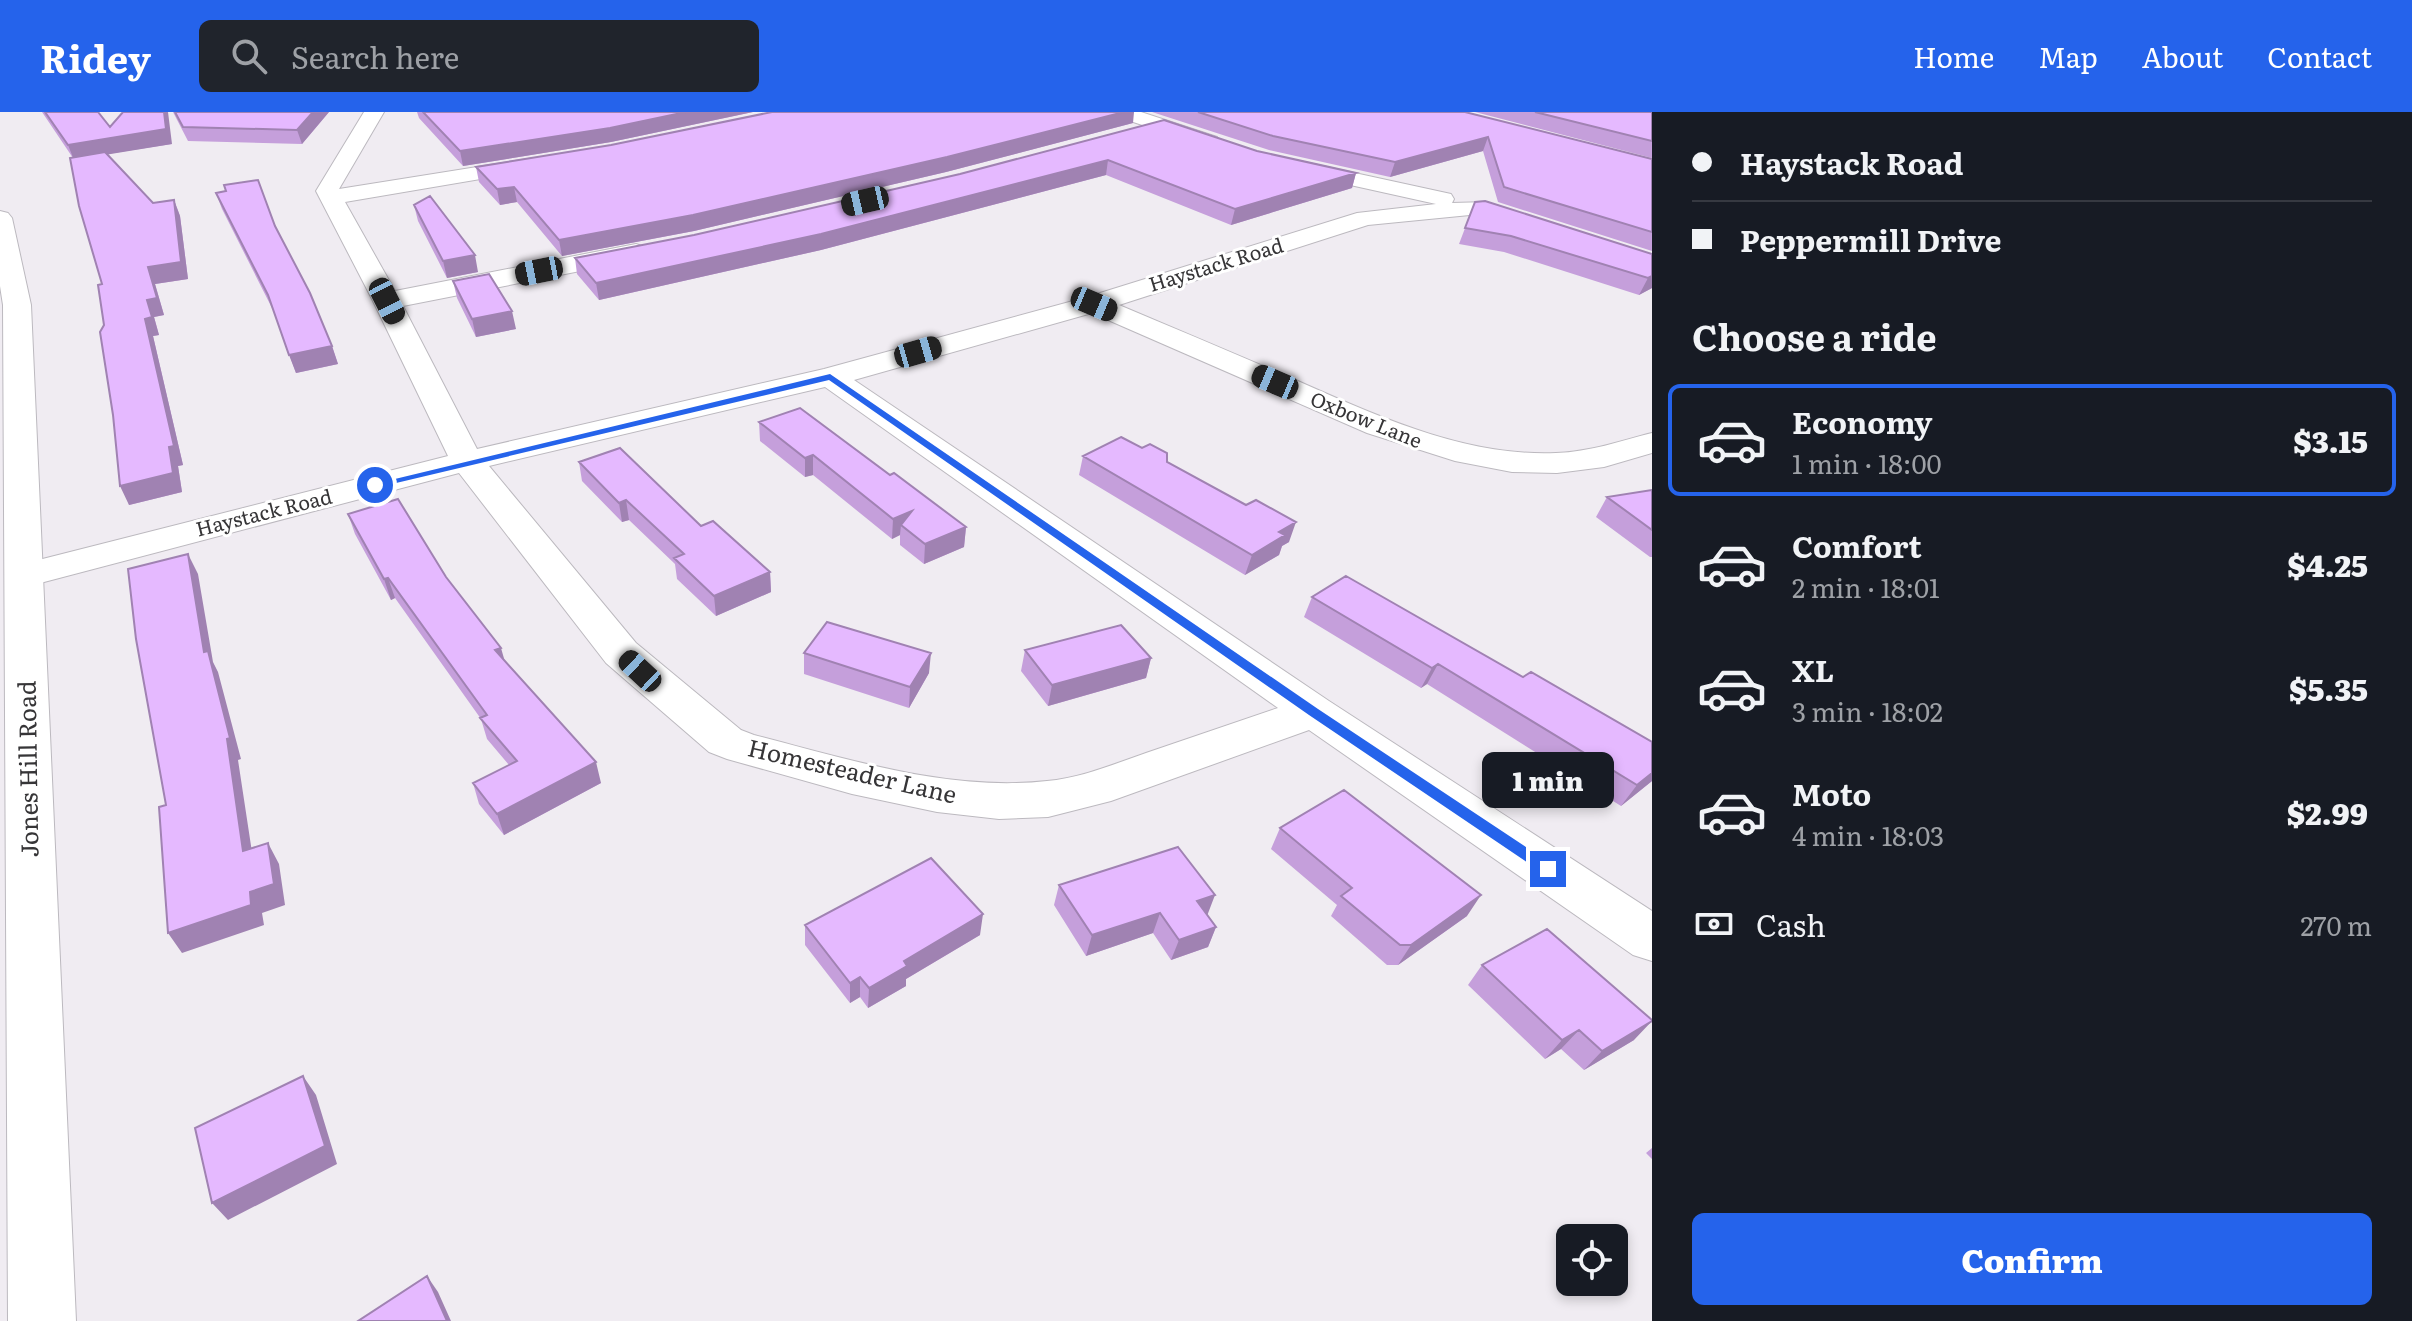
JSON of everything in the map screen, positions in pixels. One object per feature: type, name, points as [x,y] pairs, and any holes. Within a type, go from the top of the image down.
[{"type":"street","points":[[374,112],[329,182],[329,198],[552,161]]},
{"type":"street","points":[[1122,112],[1233,149]]},
{"type":"street","points":[[1119,136],[1162,125]]},
{"type":"street","name":"Haystack Road","points":[[15,558],[467,461],[830,377],[1094,304],[1365,218],[1487,210],[1273,161]]},
{"type":"street","name":"Homesteader Lane","points":[[329,198],[387,301],[467,461],[621,653],[709,731],[743,748],[937,794],[999,801],[1048,799],[1094,789],[1314,712]]},
{"type":"street","name":"Jones Hill Road","points":[[0,218],[17,305],[15,558],[42,1321]]},
{"type":"street","points":[[387,301],[664,247]]},
{"type":"street","name":"Oxbow Lane","points":[[1094,304],[1384,430],[1464,455],[1524,464],[1577,464],[1603,460],[1652,443]]},
{"type":"street","points":[[830,377],[1314,712],[1652,939]]},
{"type":"building","points":[[45,112],[98,112],[110,127],[123,112],[164,112],[166,129],[68,145]]},
{"type":"building","points":[[175,112],[313,112],[297,130],[183,127]]},
{"type":"building","points":[[423,112],[686,112],[610,128],[460,151]]},
{"type":"building","points":[[772,112],[1124,112],[947,157],[693,215],[559,240],[514,187],[497,189],[476,167],[611,145]]},
{"type":"building","points":[[1198,112],[1465,112],[1652,159],[1652,232],[1504,187],[1488,137],[1395,162],[1273,136]]},
{"type":"building","points":[[1535,112],[1652,112],[1652,141]]},
{"type":"building","points":[[1164,120],[1257,151],[1356,173],[1235,209],[1108,160],[821,234],[596,283],[575,258],[694,235],[960,174]]},
{"type":"building","points":[[105,152],[153,203],[174,200],[181,262],[148,267],[157,298],[147,300],[152,317],[145,319],[174,446],[169,447],[173,473],[120,486],[100,332],[104,325],[98,285],[102,284],[79,206],[70,158]]},
{"type":"building","points":[[258,180],[275,226],[310,293],[332,346],[289,355],[268,295],[216,193],[226,191],[224,185]]},
{"type":"building","points":[[430,196],[475,255],[443,261],[414,205]]},
{"type":"building","points":[[1485,201],[1652,254],[1652,276],[1648,278],[1511,236],[1465,228],[1475,202]]},
{"type":"building","points":[[489,274],[512,311],[472,319],[453,281]]},
{"type":"building","points":[[800,408],[966,527],[925,544],[901,525],[912,511],[893,519],[813,455],[805,458],[759,422]]},
{"type":"building","points":[[1121,437],[1142,448],[1150,444],[1167,453],[1167,462],[1246,505],[1256,500],[1296,522],[1279,532],[1285,535],[1252,555],[1083,456]]},
{"type":"building","points":[[620,448],[701,526],[713,521],[770,572],[714,596],[674,558],[684,554],[626,500],[619,503],[579,462]]},
{"type":"building","points":[[1652,490],[1652,530],[1607,497]]},
{"type":"building","points":[[398,499],[446,577],[501,648],[495,650],[596,762],[497,814],[473,783],[517,761],[480,718],[487,715],[388,578],[384,579],[348,514]]},
{"type":"building","points":[[188,554],[204,652],[208,651],[230,738],[227,739],[243,851],[268,843],[274,884],[250,892],[251,905],[168,933],[159,807],[166,805],[136,639],[128,569]]},
{"type":"building","points":[[1346,576],[1523,677],[1531,672],[1652,742],[1652,773],[1637,785],[1438,664],[1432,668],[1312,597]]},
{"type":"building","points":[[827,622],[931,653],[910,687],[804,653]]},
{"type":"building","points":[[1121,625],[1151,658],[1052,685],[1025,650]]},
{"type":"building","points":[[1344,790],[1481,895],[1411,945],[1400,945],[1341,896],[1352,888],[1280,828]]},
{"type":"building","points":[[1178,847],[1215,895],[1197,901],[1216,927],[1179,940],[1160,913],[1092,935],[1059,885]]},
{"type":"building","points":[[931,858],[983,914],[904,961],[907,966],[869,988],[860,977],[850,983],[805,925]]},
{"type":"building","points":[[1547,929],[1652,1021],[1602,1051],[1579,1030],[1562,1040],[1482,965]]},
{"type":"building","points":[[303,1076],[325,1146],[212,1203],[195,1128]]},
{"type":"building","points":[[427,1276],[447,1321],[358,1321]]},
{"type":"route","points":[[375,485],[830,377],[1314,712],[1548,869]]}]
